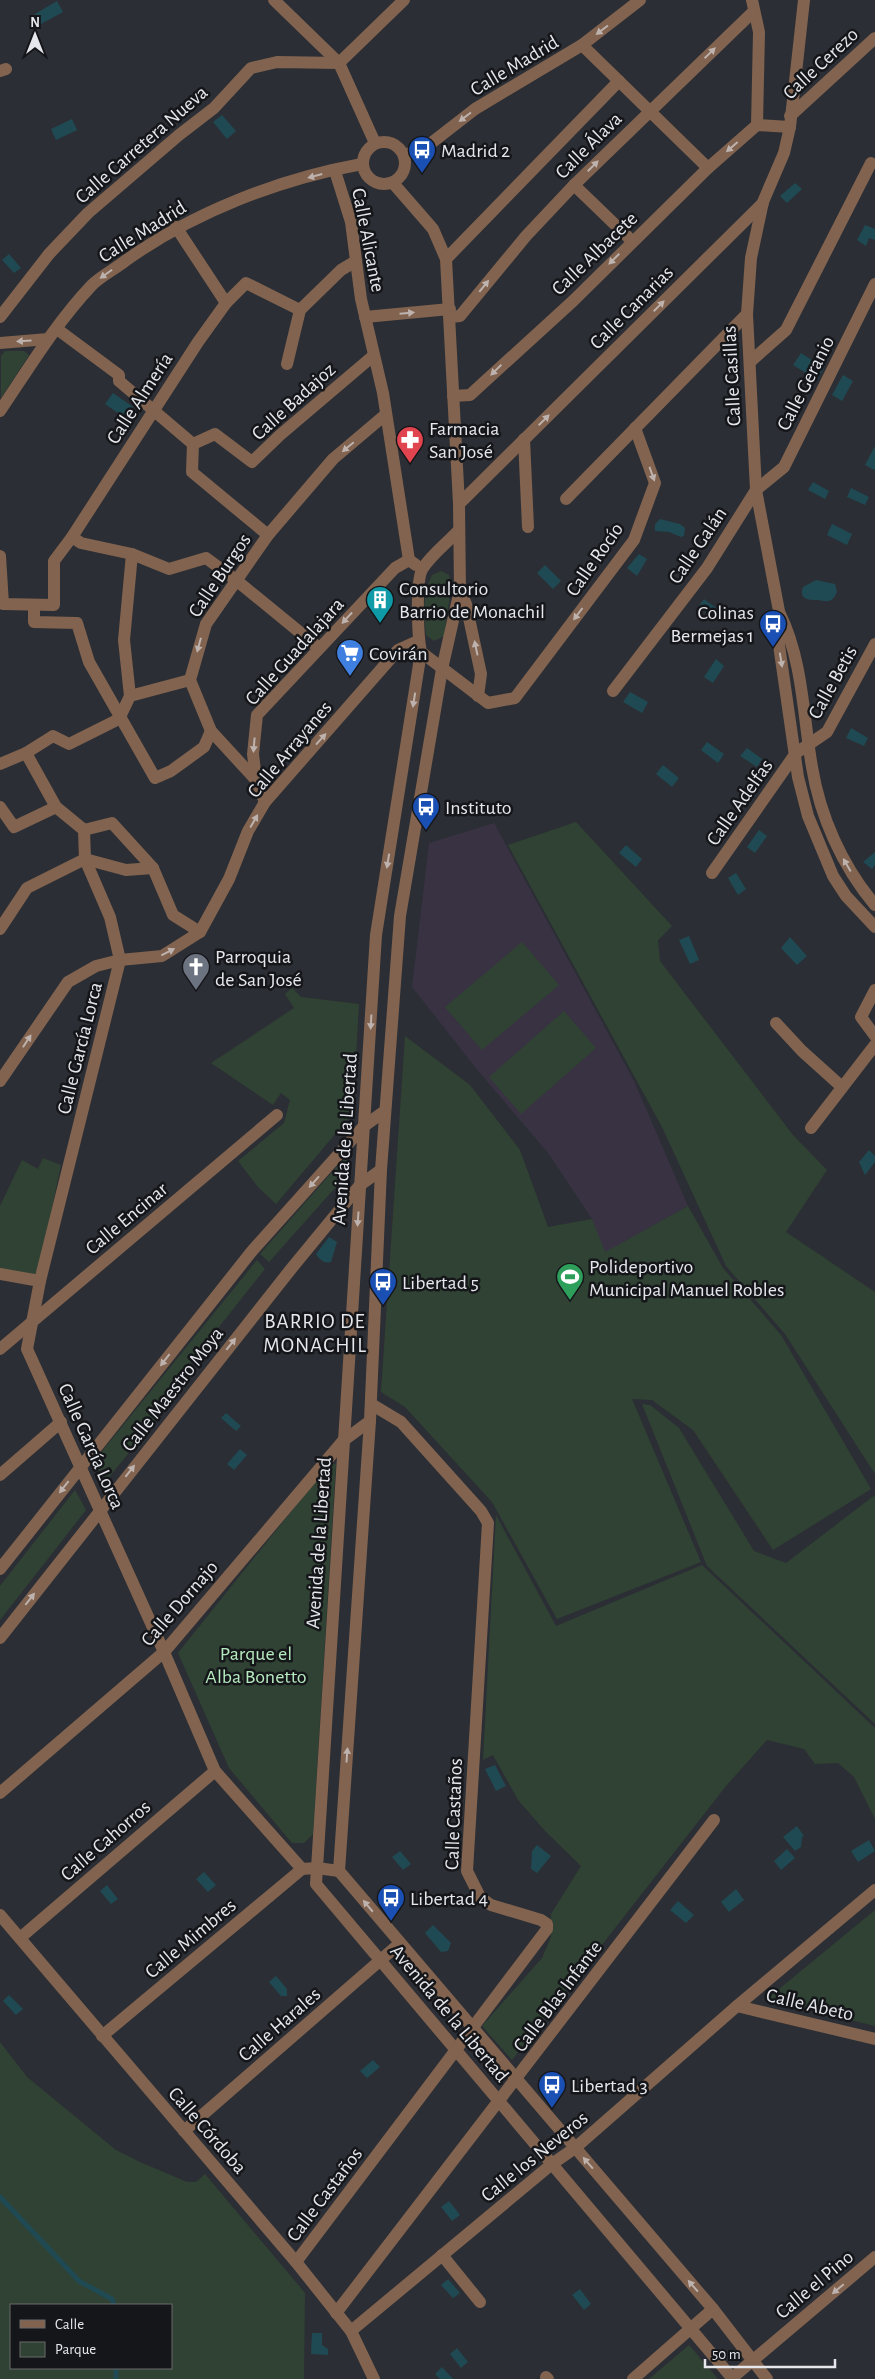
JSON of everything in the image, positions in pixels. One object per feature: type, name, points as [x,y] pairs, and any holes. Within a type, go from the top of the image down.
[{"type":"street","points":[[274,0],[338,62],[375,143]]},
{"type":"street","points":[[338,62],[404,0]]},
{"type":"street","name":"Calle Madrid","points":[[404,156],[430,144],[475,110],[582,45],[640,0]]},
{"type":"street","name":"Calle Casillas","points":[[804,0],[790,122],[784,153],[763,202],[751,258],[747,314],[756,490],[779,611],[779,645],[798,777],[808,816],[823,857],[846,896],[875,927]]},
{"type":"street","points":[[753,6],[759,32],[757,125],[790,122]]},
{"type":"street","name":"Calle Álava","points":[[450,313],[460,316],[526,236],[574,184],[753,6]]},
{"type":"street","name":"Calle Cerezo","points":[[790,122],[875,38]]},
{"type":"street","points":[[582,45],[708,168]]},
{"type":"street","name":"Calle Carretera Nueva","points":[[0,317],[49,254],[88,213],[179,135],[214,108],[251,68],[277,62],[338,62]]},
{"type":"street","points":[[446,259],[618,81]]},
{"type":"street","name":"Calle Albacete","points":[[453,396],[470,395],[573,301],[708,168],[757,125]]},
{"type":"street","points":[[375,143],[396,146],[404,156],[405,167],[403,174],[393,183],[378,183],[373,180],[364,170],[362,164],[366,150],[375,143]]},
{"type":"street","points":[[750,362],[786,330],[871,163]]},
{"type":"street","name":"Calle Madrid","points":[[0,411],[48,339],[93,284],[176,227],[273,187],[362,164]]},
{"type":"street","name":"Calle Alicante","points":[[335,171],[351,222],[365,317],[383,393],[385,416],[408,542],[409,560]]},
{"type":"street","name":"Avenida de la Libertad","points":[[393,183],[433,229],[446,259],[459,504],[460,590],[442,669],[400,916],[381,1170],[370,1421],[339,1871],[399,1944],[712,2309],[768,2379]]},
{"type":"street","points":[[574,184],[632,241]]},
{"type":"street","name":"Calle Canarias","points":[[459,504],[763,202]]},
{"type":"street","points":[[176,227],[226,303]]},
{"type":"street","points":[[287,364],[300,310],[341,270],[356,261]]},
{"type":"street","name":"Calle Almería","points":[[34,606],[54,605],[54,561],[72,537],[152,411],[226,303],[246,283],[300,310]]},
{"type":"street","name":"Calle Geranio","points":[[756,490],[784,467],[875,284]]},
{"type":"street","name":"Calle Alicante","points":[[365,317],[450,313]]},
{"type":"street","points":[[566,499],[747,314]]},
{"type":"street","points":[[57,329],[119,376],[119,381],[193,444],[192,472],[268,535]]},
{"type":"street","points":[[0,342],[48,339]]},
{"type":"street","name":"Calle Badajoz","points":[[193,444],[215,434],[252,462],[309,408],[373,356]]},
{"type":"street","name":"Calle Burgos","points":[[190,680],[206,624],[268,535],[333,459],[385,416]]},
{"type":"street","name":"Calle Rocío","points":[[483,700],[515,698],[634,540],[655,483],[635,428]]},
{"type":"street","points":[[524,439],[528,527]]},
{"type":"street","name":"Calle Galán","points":[[613,691],[707,568],[756,490]]},
{"type":"street","points":[[409,560],[422,569],[458,531]]},
{"type":"street","points":[[72,537],[81,543],[132,554],[169,569],[206,558],[319,648]]},
{"type":"street","points":[[0,764],[26,753],[53,736],[69,744],[119,719],[130,696],[124,640],[132,554]]},
{"type":"street","points":[[0,556],[3,604],[34,606],[34,622],[77,623],[89,662],[119,719],[154,778],[172,771],[204,747],[211,731]]},
{"type":"street","name":"Calle Guadalajara","points":[[265,802],[256,780],[253,754],[257,715],[395,568],[409,560]]},
{"type":"street","name":"Avenida de la Libertad","points":[[422,569],[418,601],[420,646],[376,935],[316,1884],[733,2379]]},
{"type":"street","points":[[460,590],[466,604],[481,674],[483,700]]},
{"type":"street","points":[[779,611],[788,630],[797,667],[812,769],[828,826],[852,872],[875,904]]},
{"type":"street","name":"Calle Betis","points":[[796,753],[827,732],[875,644]]},
{"type":"street","points":[[420,646],[442,669],[483,700]]},
{"type":"street","name":"Calle Arrayanes","points":[[0,1082],[68,982],[96,966],[120,960],[162,956],[200,932],[229,879],[248,831],[265,802],[398,650],[420,646]]},
{"type":"street","points":[[130,696],[190,680],[211,731],[256,780]]},
{"type":"street","points":[[26,753],[56,808],[84,830],[85,859],[110,917],[120,960]]},
{"type":"street","name":"Calle Adelfas","points":[[712,873],[796,753]]},
{"type":"street","points":[[0,807],[14,828],[56,808]]},
{"type":"street","points":[[84,830],[112,823],[153,868],[173,915],[200,932]]},
{"type":"street","points":[[0,929],[27,888],[85,859],[126,870],[153,868]]},
{"type":"street","name":"Calle García Lorca","points":[[120,960],[40,1281],[27,1349],[164,1652],[215,1771],[302,1869]]},
{"type":"street","points":[[875,990],[862,1017],[875,1036]]},
{"type":"street","points":[[776,1023],[802,1051],[842,1087]]},
{"type":"street","points":[[811,1128],[875,1045]]},
{"type":"street","name":"Calle Maestro Moya","points":[[0,1569],[252,1250],[364,1126],[385,1111]]},
{"type":"street","name":"Calle Encinar","points":[[0,1349],[277,1115]]},
{"type":"street","name":"Calle Maestro Moya","points":[[0,1638],[360,1185],[381,1170]]},
{"type":"street","points":[[0,1274],[40,1281]]},
{"type":"street","name":"Calle Castaños","points":[[296,2262],[547,1930],[547,1924],[541,1920],[491,1905],[480,1897],[467,1871],[488,1523],[482,1511],[401,1422],[370,1404]]},
{"type":"street","name":"Calle Dornajo","points":[[0,1793],[164,1652],[343,1441],[370,1421]]},
{"type":"street","points":[[0,1475],[61,1422]]},
{"type":"street","name":"Calle Cahorros","points":[[20,1938],[215,1771]]},
{"type":"street","name":"Calle Blas Infante","points":[[336,2312],[714,1820]]},
{"type":"street","points":[[302,1869],[317,1868],[339,1871]]},
{"type":"street","name":"Calle Mimbres","points":[[102,2036],[302,1869]]},
{"type":"street","name":"Calle los Neveros","points":[[351,2331],[552,2164],[575,2148],[737,2006],[875,1890]]},
{"type":"street","name":"Calle Córdoba","points":[[0,1915],[296,2262],[351,2331],[374,2379]]},
{"type":"street","name":"Calle Harales","points":[[184,2131],[399,1944]]},
{"type":"street","name":"Calle Abeto","points":[[737,2006],[875,2038]]},
{"type":"street","points":[[442,2255],[480,2302]]},
{"type":"street","name":"Calle el Pino","points":[[733,2379],[875,2257]]},
{"type":"street","points":[[633,2379],[712,2309]]},
{"type":"shaded area","points":[[494,823],[634,1081],[688,1206],[604,1253],[592,1219],[548,1153],[475,1067],[412,987],[429,843]]},
{"type":"green space","points":[[5,351],[24,351],[29,355],[1,398],[1,356]]},
{"type":"green space","points":[[441,571],[449,575],[451,588],[444,636],[434,641],[426,635],[425,597],[432,575]]},
{"type":"green space","points":[[576,822],[672,926],[658,940],[660,961],[793,1135],[827,1170],[786,1232],[875,1292],[875,1474],[785,1334],[726,1266],[662,1127],[508,845]]},
{"type":"green space","points":[[522,942],[559,985],[482,1050],[445,1007]]},
{"type":"green space","points":[[292,988],[301,997],[359,1004],[353,1113],[276,1204],[258,1187],[238,1161],[284,1123],[290,1100],[281,1093],[273,1105],[211,1063],[294,1008],[285,994]]},
{"type":"green space","points":[[564,1011],[596,1048],[521,1114],[489,1077]]},
{"type":"green space","name":"Polideportivo Municipal Manuel Robles","points":[[405,1036],[470,1085],[520,1150],[548,1227],[592,1219],[605,1252],[688,1206],[723,1268],[781,1335],[871,1489],[773,1550],[693,1430],[652,1400],[632,1399],[701,1562],[557,1619],[492,1502],[405,1407],[381,1392]]},
{"type":"green space","points":[[347,1155],[350,1171],[269,1262],[260,1254]]},
{"type":"green space","points":[[43,1158],[61,1165],[37,1279],[0,1274],[0,1206],[22,1160],[38,1169]]},
{"type":"green space","points":[[257,1260],[265,1269],[184,1371],[191,1377],[105,1482],[94,1461]]},
{"type":"green space","points":[[642,1404],[650,1405],[679,1428],[754,1551],[786,1563],[875,1495],[875,1724],[707,1566]]},
{"type":"green space","name":"Parque el Alba Bonetto","points":[[330,1463],[336,1464],[313,1834],[304,1843],[292,1843],[229,1768],[178,1653]]},
{"type":"green space","points":[[75,1490],[86,1510],[0,1620],[0,1586]]},
{"type":"green space","points":[[496,1515],[556,1626],[702,1565],[875,1728],[875,1819],[854,1777],[838,1763],[815,1764],[804,1749],[767,1740],[726,1786],[512,2060],[482,2026],[542,1958],[551,1937],[551,1914],[581,1866],[546,1832],[518,1800],[493,1755],[483,1760]]},
{"type":"green space","points":[[875,1910],[875,2026],[767,1999]]},
{"type":"green space","points":[[0,2042],[27,2077],[116,2150],[187,2182],[196,2182],[205,2174],[305,2293],[304,2379],[0,2379]]},
{"type":"green space","points":[[689,2345],[718,2379],[649,2379]]},
{"type":"water","points":[[57,1],[63,12],[41,24],[35,14]]},
{"type":"water","points":[[222,115],[236,131],[227,139],[213,122]]},
{"type":"water","points":[[72,119],[77,130],[56,140],[51,129]]},
{"type":"water","points":[[795,183],[802,189],[787,203],[780,196]]},
{"type":"water","points":[[865,225],[875,229],[875,240],[869,238],[866,246],[857,240]]},
{"type":"water","points":[[9,254],[21,268],[14,273],[2,260]]},
{"type":"water","points":[[801,353],[824,368],[817,380],[793,365]]},
{"type":"water","points":[[843,375],[853,381],[842,401],[832,395]]},
{"type":"water","points":[[113,393],[133,407],[125,418],[105,404]]},
{"type":"water","points":[[875,446],[875,469],[874,470],[865,465]]},
{"type":"water","points":[[813,482],[829,491],[825,499],[808,490]]},
{"type":"water","points":[[851,488],[869,497],[865,505],[847,497]]},
{"type":"water","points":[[660,519],[680,524],[685,528],[684,536],[655,531],[655,524]]},
{"type":"water","points":[[832,524],[852,534],[847,545],[827,535]]},
{"type":"water","points":[[639,554],[647,559],[637,576],[627,568]]},
{"type":"water","points":[[545,565],[561,581],[553,589],[537,573]]},
{"type":"water","points":[[816,580],[835,584],[837,592],[831,600],[810,600],[803,596],[803,587]]},
{"type":"water","points":[[704,599],[719,610],[713,617],[698,607]]},
{"type":"water","points":[[716,659],[724,666],[713,683],[704,677]]},
{"type":"water","points":[[630,692],[648,702],[642,713],[623,702]]},
{"type":"water","points":[[851,728],[868,738],[864,746],[846,738]]},
{"type":"water","points":[[707,742],[724,754],[718,763],[701,750]]},
{"type":"water","points":[[747,748],[762,759],[757,767],[740,756]]},
{"type":"water","points":[[663,765],[679,778],[672,787],[656,774]]},
{"type":"water","points":[[759,830],[767,836],[755,853],[747,847]]},
{"type":"water","points":[[626,845],[642,859],[636,867],[619,853]]},
{"type":"water","points":[[875,852],[875,865],[872,869],[863,862]]},
{"type":"water","points":[[736,873],[746,889],[738,895],[728,878]]},
{"type":"water","points":[[689,936],[699,960],[690,964],[679,940]]},
{"type":"water","points":[[790,937],[807,956],[797,965],[781,948]]},
{"type":"water","points":[[869,1150],[875,1156],[875,1162],[865,1175],[859,1162]]},
{"type":"water","points":[[329,1237],[337,1242],[331,1262],[324,1262],[316,1254]]},
{"type":"water","points":[[226,1413],[241,1426],[236,1431],[221,1418]]},
{"type":"water","points":[[240,1449],[247,1455],[234,1470],[227,1464]]},
{"type":"water","points":[[495,1765],[506,1786],[496,1791],[485,1769]]},
{"type":"water","points":[[797,1826],[804,1836],[802,1837],[801,1847],[795,1851],[783,1837]]},
{"type":"water","points":[[869,1840],[875,1851],[858,1862],[851,1851]]},
{"type":"water","points":[[537,1845],[551,1856],[537,1873],[531,1869],[532,1851]]},
{"type":"water","points":[[787,1849],[795,1858],[781,1870],[774,1861]]},
{"type":"water","points":[[400,1851],[411,1864],[403,1870],[392,1857]]},
{"type":"water","points":[[204,1872],[216,1885],[208,1892],[196,1879]]},
{"type":"water","points":[[107,1885],[118,1899],[111,1904],[100,1891]]},
{"type":"water","points":[[736,1889],[744,1900],[729,1912],[721,1902]]},
{"type":"water","points":[[678,1901],[694,1915],[686,1923],[670,1910]]},
{"type":"water","points":[[433,1925],[451,1943],[448,1951],[441,1952],[425,1933]]},
{"type":"water","points":[[276,1976],[287,1989],[287,1996],[281,1996],[269,1982]]},
{"type":"water","points":[[9,1995],[23,2009],[16,2015],[3,2001]]},
{"type":"water","points":[[373,2060],[380,2067],[367,2078],[360,2071]]},
{"type":"water","points":[[449,2201],[460,2215],[452,2221],[441,2207]]},
{"type":"water","points":[[448,2279],[460,2293],[453,2298],[441,2285]]},
{"type":"water","points":[[580,2289],[591,2304],[584,2310],[572,2295]]},
{"type":"water","points":[[312,2333],[322,2333],[322,2345],[328,2349],[328,2355],[311,2354]]},
{"type":"water","points":[[457,2348],[468,2362],[461,2368],[450,2354]]},
{"type":"water","points":[[442,2367],[453,2379],[440,2379],[435,2374]]},
{"type":"waterway","points":[[0,2197],[79,2281],[112,2299],[114,2304]]},
{"type":"waterway","points":[[116,2369],[116,2379]]},
{"type":"place","name":"Madrid 2","points":[[422,174]]},
{"type":"place","name":"Farmacia San José","points":[[410,464]]},
{"type":"place","name":"Consultorio Barrio de Monachil","points":[[380,624]]},
{"type":"place","name":"Colinas Bermejas 1","points":[[773,648]]},
{"type":"place","name":"Covirán","points":[[350,677]]},
{"type":"place","name":"Instituto","points":[[426,831]]},
{"type":"place","name":"Parroquia de San José","points":[[196,991]]},
{"type":"place","name":"Polideportivo Municipal Manuel Robles","points":[[570,1301]]},
{"type":"place","name":"Libertad 5","points":[[383,1306]]},
{"type":"place","name":"Libertad 4","points":[[391,1922]]},
{"type":"place","name":"Libertad 3","points":[[552,2109]]},
{"type":"district","name":"BARRIO DE MONACHIL","points":[[315,1333]]}]
